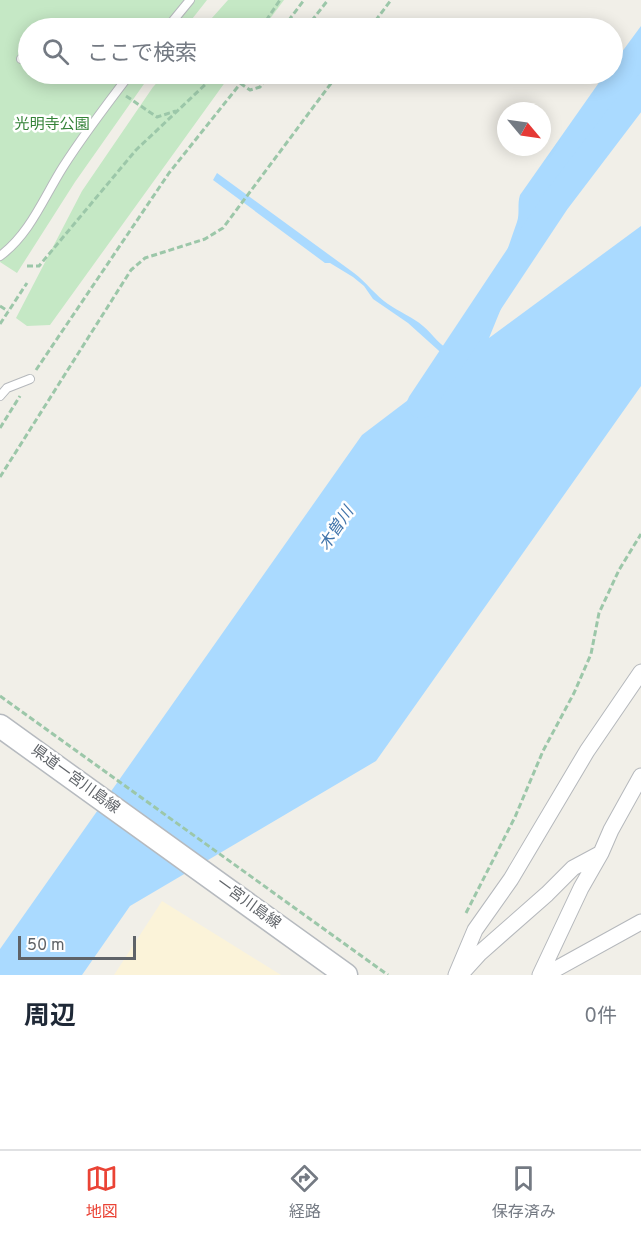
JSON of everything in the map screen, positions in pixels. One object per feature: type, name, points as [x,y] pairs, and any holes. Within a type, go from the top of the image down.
[{"type":"main road","name":"県道一宮川島線","points":[[0,726],[149,833]]},
{"type":"main road","name":"一宮川島線","points":[[149,833],[346,975]]},
{"type":"street","points":[[458,975],[475,930],[511,879],[587,751],[641,672]]},
{"type":"street","points":[[540,975],[581,888],[641,776]]},
{"type":"street","points":[[458,975],[573,868],[601,853]]},
{"type":"street","points":[[545,975],[641,922]]},
{"type":"lane","points":[[175,18],[190,0]]},
{"type":"lane","points":[[0,256],[9,249],[31,222],[51,185],[82,137],[122,84]]},
{"type":"lane","points":[[0,396],[8,388],[30,379]]},
{"type":"path","points":[[268,18],[280,0]]},
{"type":"path","points":[[290,18],[304,0]]},
{"type":"path","points":[[314,18],[328,0]]},
{"type":"path","points":[[378,18],[391,0]]},
{"type":"path","points":[[27,266],[39,266],[136,150],[206,84]]},
{"type":"path","points":[[0,428],[30,379],[169,173],[239,84]]},
{"type":"path","points":[[241,84],[250,90],[262,84]]},
{"type":"path","points":[[0,477],[130,270],[145,258],[205,239],[223,228],[331,84]]},
{"type":"path","points":[[125,95],[157,117],[177,111]]},
{"type":"path","points":[[0,324],[27,283]]},
{"type":"path","points":[[0,306],[8,311]]},
{"type":"path","points":[[466,914],[514,817],[543,751],[574,693],[591,654],[599,613],[619,570],[641,534]]},
{"type":"path","points":[[0,696],[388,975]]},
{"type":"green space","name":"光明寺公園","points":[[0,0],[207,0],[193,18],[18,18],[18,84],[144,84],[75,182],[17,273],[0,262]]},
{"type":"green space","points":[[228,0],[284,0],[270,18],[212,18]]},
{"type":"green space","points":[[156,84],[224,84],[50,325],[27,326],[16,318],[82,191]]},
{"type":"sand","points":[[162,901],[281,975],[114,975]]},
{"type":"water","points":[[641,26],[641,78],[599,128],[568,174],[544,200],[516,261],[510,280],[512,286],[489,338],[641,226],[641,386],[376,761],[130,906],[82,975],[0,975],[0,949],[362,435],[420,391],[432,377],[453,367],[448,359],[408,323],[373,299],[364,286],[353,277],[330,263],[325,263],[213,180],[217,173],[354,273],[383,300],[427,329],[445,347],[454,352],[466,352],[472,345],[481,324],[495,306],[500,274],[518,219],[520,195],[547,156],[551,156],[551,151],[598,84],[623,84],[623,50]]},
{"type":"waterway","name":"木曽川","points":[[421,404],[556,201],[641,89]]}]
